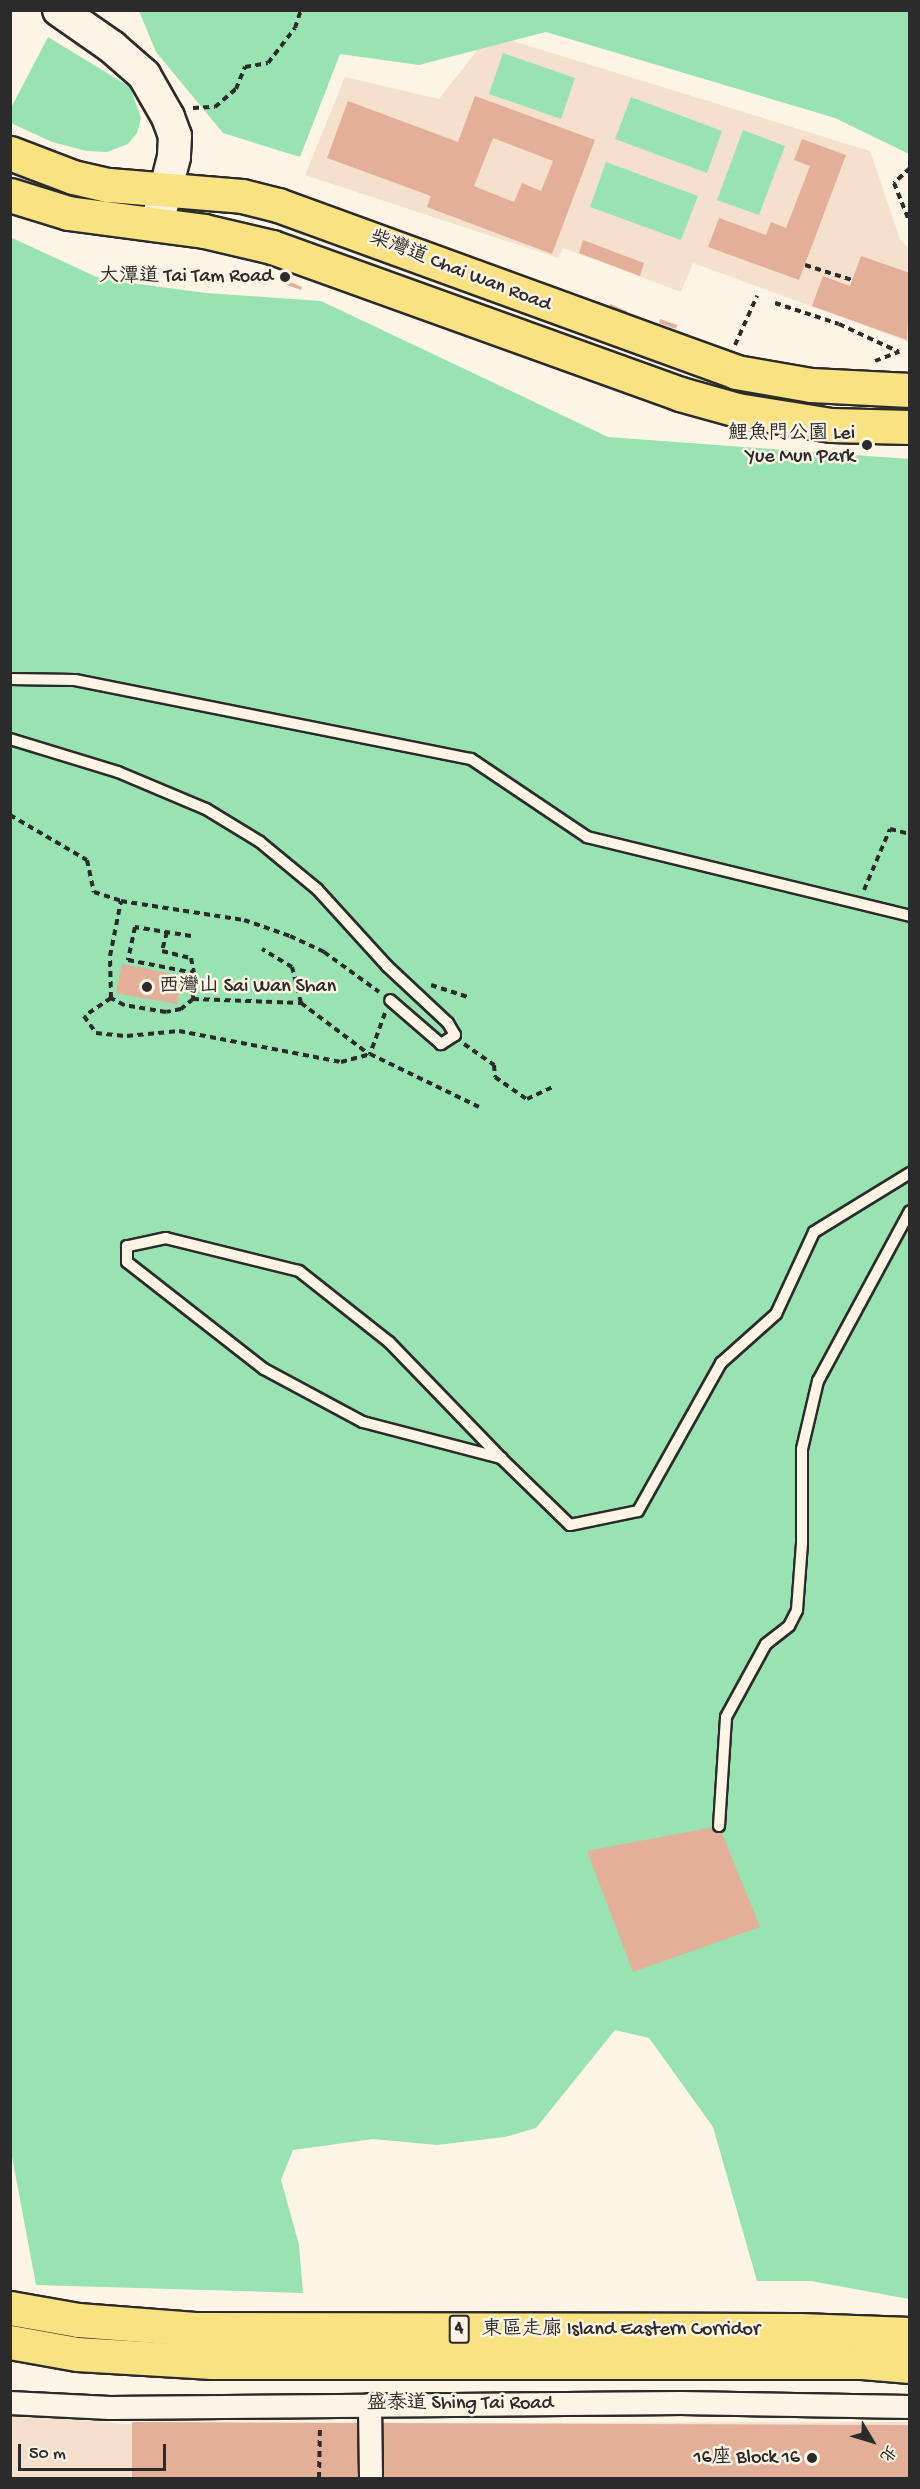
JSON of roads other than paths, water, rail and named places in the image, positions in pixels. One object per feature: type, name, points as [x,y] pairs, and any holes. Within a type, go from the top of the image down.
[{"type":"main road","points":[[59,10],[112,47],[144,75],[155,92],[175,136],[167,191],[158,223]]},
{"type":"main road","name":"柴灣道 Chai Wan Road","points":[[10,153],[73,177],[167,191],[242,196],[285,207],[736,372],[811,385],[909,390]]},
{"type":"main road","name":"柴灣道 Chai Wan Road","points":[[10,195],[68,213],[158,223],[228,235],[304,257],[705,402],[799,422],[909,427]]},
{"type":"main road","name":"東區走廊 Island Eastern Corridor","points":[[10,2308],[78,2320],[195,2329],[799,2330],[909,2334]]},
{"type":"main road","name":"東區走廊 Island Eastern Corridor","points":[[10,2342],[77,2354],[212,2362],[861,2362],[909,2366]]},
{"type":"street","name":"盛泰道 Shing Tai Road","points":[[10,2403],[110,2408],[320,2405],[909,2407]]},
{"type":"street","points":[[370,2405],[371,2478]]},
{"type":"lane","points":[[10,679],[75,680],[471,759],[587,837],[909,916]]},
{"type":"lane","points":[[10,739],[118,772],[195,804],[260,842],[316,889],[387,966],[448,1023],[454,1035],[441,1044],[390,999]]},
{"type":"lane","points":[[501,1458],[363,1422],[264,1369],[127,1262],[127,1246],[166,1239],[299,1271],[389,1341],[501,1458],[570,1524],[638,1511],[721,1363],[776,1314],[814,1232],[909,1173]]},
{"type":"lane","points":[[720,1826],[726,1717],[766,1644],[789,1626],[796,1610],[802,1543],[802,1449],[818,1381],[909,1211]]},
{"type":"place","name":"大潭道 Tai Tam Road","points":[[285,277]]},
{"type":"place","name":"鯉魚門公園 Lei Yue Mun Park","points":[[867,445]]},
{"type":"place","name":"西灣山 Sai Wan Shan","points":[[147,987]]},
{"type":"place","name":"16座 Block 16","points":[[812,2458]]}]
